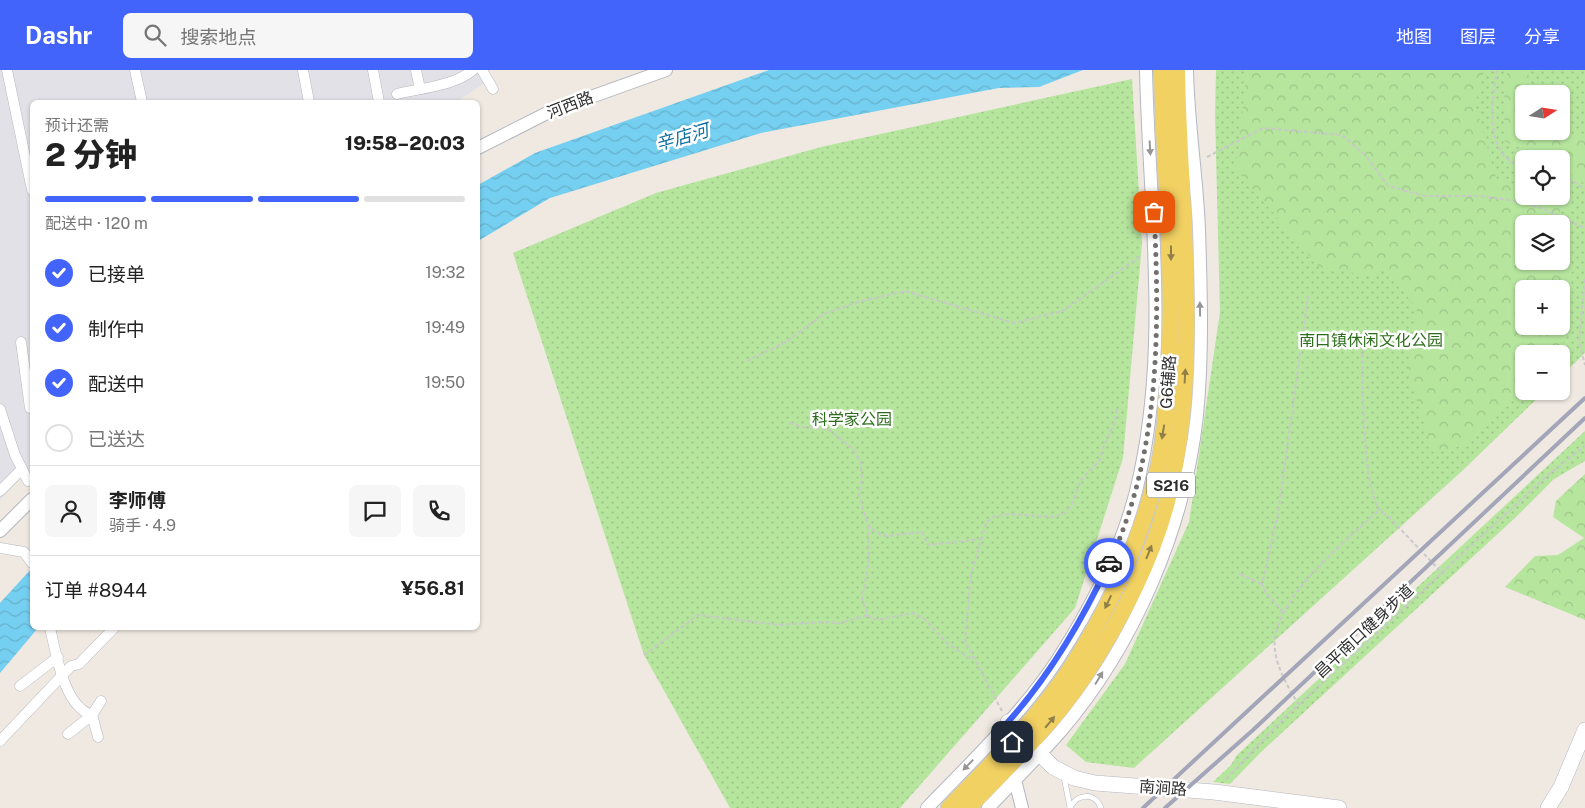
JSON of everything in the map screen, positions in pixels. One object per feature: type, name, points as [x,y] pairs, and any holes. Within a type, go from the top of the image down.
[{"type":"main road","name":"G6辅路","points":[[968,808],[1024,738],[1039,711],[1071,668],[1102,616],[1135,546],[1156,479],[1166,414],[1171,341],[1169,99],[1162,70]]},
{"type":"main road","name":"G6辅路","points":[[1169,99],[1177,70]]},
{"type":"main road","points":[[1548,808],[1561,787],[1585,730]]},
{"type":"main road","name":"G6辅路","points":[[949,808],[1024,738]]},
{"type":"main road","name":"南涧路","points":[[1024,738],[1053,766],[1074,778],[1095,784],[1214,792],[1339,808]]},
{"type":"street","points":[[7,70],[30,180]]},
{"type":"street","points":[[135,70],[142,100]]},
{"type":"street","points":[[303,70],[309,100]]},
{"type":"street","points":[[373,70],[380,100]]},
{"type":"street","points":[[416,70],[420,89]]},
{"type":"street","points":[[397,94],[467,75],[473,70]]},
{"type":"street","points":[[482,70],[492,89]]},
{"type":"street","name":"河西路","points":[[480,147],[549,112],[666,70]]},
{"type":"street","points":[[1146,70],[1169,99],[1187,70]]},
{"type":"street","name":"G6辅路","points":[[927,808],[1024,738],[1061,732],[1094,687],[1128,631],[1164,556],[1186,485],[1197,415],[1201,342],[1199,228],[1194,164],[1169,99]]},
{"type":"street","name":"G6辅路","points":[[988,808],[1015,780],[1024,738],[1027,701],[1057,659],[1088,608],[1120,540],[1140,476],[1150,412],[1155,340],[1155,246],[1169,99]]},
{"type":"street","points":[[21,342],[30,408]]},
{"type":"street","points":[[0,409],[15,455],[28,481]]},
{"type":"street","points":[[0,491],[22,469]]},
{"type":"street","points":[[0,531],[30,501]]},
{"type":"street","points":[[0,548],[24,552],[30,559]]},
{"type":"street","points":[[51,630],[71,699],[85,713],[92,715]]},
{"type":"street","points":[[0,741],[71,666],[79,664],[112,630]]},
{"type":"street","points":[[20,686],[58,657]]},
{"type":"street","points":[[68,734],[92,715],[101,701]]},
{"type":"street","points":[[92,715],[98,737]]},
{"type":"street","points":[[1015,780],[1022,808]]},
{"type":"lane","points":[[1063,772],[1070,808]]},
{"type":"lane","points":[[1095,784],[1096,800],[1101,808]]},
{"type":"lane","points":[[1070,808],[1081,797],[1096,800]]},
{"type":"path","points":[[1497,70],[1491,103],[1496,144],[1515,165]]},
{"type":"path","points":[[1194,164],[1263,128],[1342,135],[1367,157],[1388,186],[1425,196],[1478,196],[1508,200],[1536,206],[1585,228]]},
{"type":"path","points":[[1570,180],[1585,190]]},
{"type":"path","points":[[747,361],[786,342],[824,314],[858,302],[905,291],[1014,323],[1063,311],[1155,246]]},
{"type":"path","points":[[1585,279],[1579,342],[1585,365]]},
{"type":"path","points":[[1283,612],[1265,592],[1262,584],[1278,514],[1308,296]]},
{"type":"path","points":[[1362,334],[1365,441],[1371,485],[1379,510],[1389,517],[1443,574]]},
{"type":"path","points":[[1024,738],[975,661],[965,641],[971,574],[986,523],[993,517],[1008,514],[1054,517],[1065,513],[1072,504],[1081,480],[1100,460],[1115,421],[1116,407]]},
{"type":"path","points":[[790,424],[828,429],[854,450],[860,462],[862,476],[859,495],[868,525],[869,560],[862,600],[863,608],[868,615],[872,619],[883,619],[912,613],[923,618],[948,644],[975,661]]},
{"type":"path","name":"昌平南口健身步道","points":[[1214,792],[1281,721],[1443,574],[1548,475],[1585,446]]},
{"type":"path","points":[[1300,705],[1287,686],[1274,649],[1278,623],[1295,592],[1379,510]]},
{"type":"path","points":[[868,525],[875,532],[886,536],[922,532],[928,546],[982,539]]},
{"type":"path","points":[[1240,574],[1262,584]]},
{"type":"path","points":[[644,655],[698,615],[779,625],[822,622],[840,623],[868,615]]},
{"type":"shaded area","points":[[0,70],[484,70],[486,82],[459,100],[30,100],[30,468],[0,500]]},
{"type":"green space","name":"南口镇休闲文化公园","points":[[1216,70],[1585,70],[1585,353],[1570,367],[1570,345],[1515,345],[1515,400],[1536,400],[1461,472],[1134,768],[1086,762],[1066,745],[1125,664],[1189,522],[1220,312],[1215,114]]},
{"type":"green space","points":[[1247,70],[1484,70],[1475,104],[1496,177],[1515,184],[1515,205],[1567,205],[1577,209],[1540,215],[1515,215],[1515,270],[1570,270],[1569,280],[1515,280],[1515,335],[1564,335],[1563,345],[1515,345],[1515,397],[1463,445],[1434,454],[1408,373],[1417,310],[1383,263],[1372,276],[1319,267],[1236,169]]},
{"type":"green space","points":[[1509,70],[1528,70],[1529,85],[1515,85],[1515,140],[1570,140],[1570,133],[1585,136],[1585,184],[1570,175],[1570,150],[1525,150],[1504,141],[1505,79]]},
{"type":"green space","name":"科学家公园","points":[[1132,79],[1142,243],[1123,458],[1075,608],[900,808],[730,808],[644,655],[513,253],[656,193],[821,147]]},
{"type":"green space","points":[[1585,431],[1585,461],[1554,479],[1516,517],[1261,752],[1230,784],[1213,782],[1231,765],[1237,755]]},
{"type":"green space","points":[[1585,474],[1585,620],[1505,587],[1535,556],[1558,555],[1584,538],[1553,517],[1556,501]]},
{"type":"water","name":"辛店河","points":[[769,70],[1083,70],[1039,87],[999,88],[761,133],[550,198],[480,240],[480,184],[535,153]]},
{"type":"water","points":[[30,570],[30,630],[36,630],[0,673],[0,603]]},
{"type":"railway","points":[[1143,808],[1585,398]]},
{"type":"railway","points":[[1165,808],[1253,730],[1585,418]]},
{"type":"way so far","points":[[1109,563],[1120,540],[1140,476],[1150,412],[1155,340],[1154,212]]},
{"type":"route","points":[[1012,742],[1020,733],[1008,722],[1027,701],[1057,659],[1088,608],[1109,563]]}]
